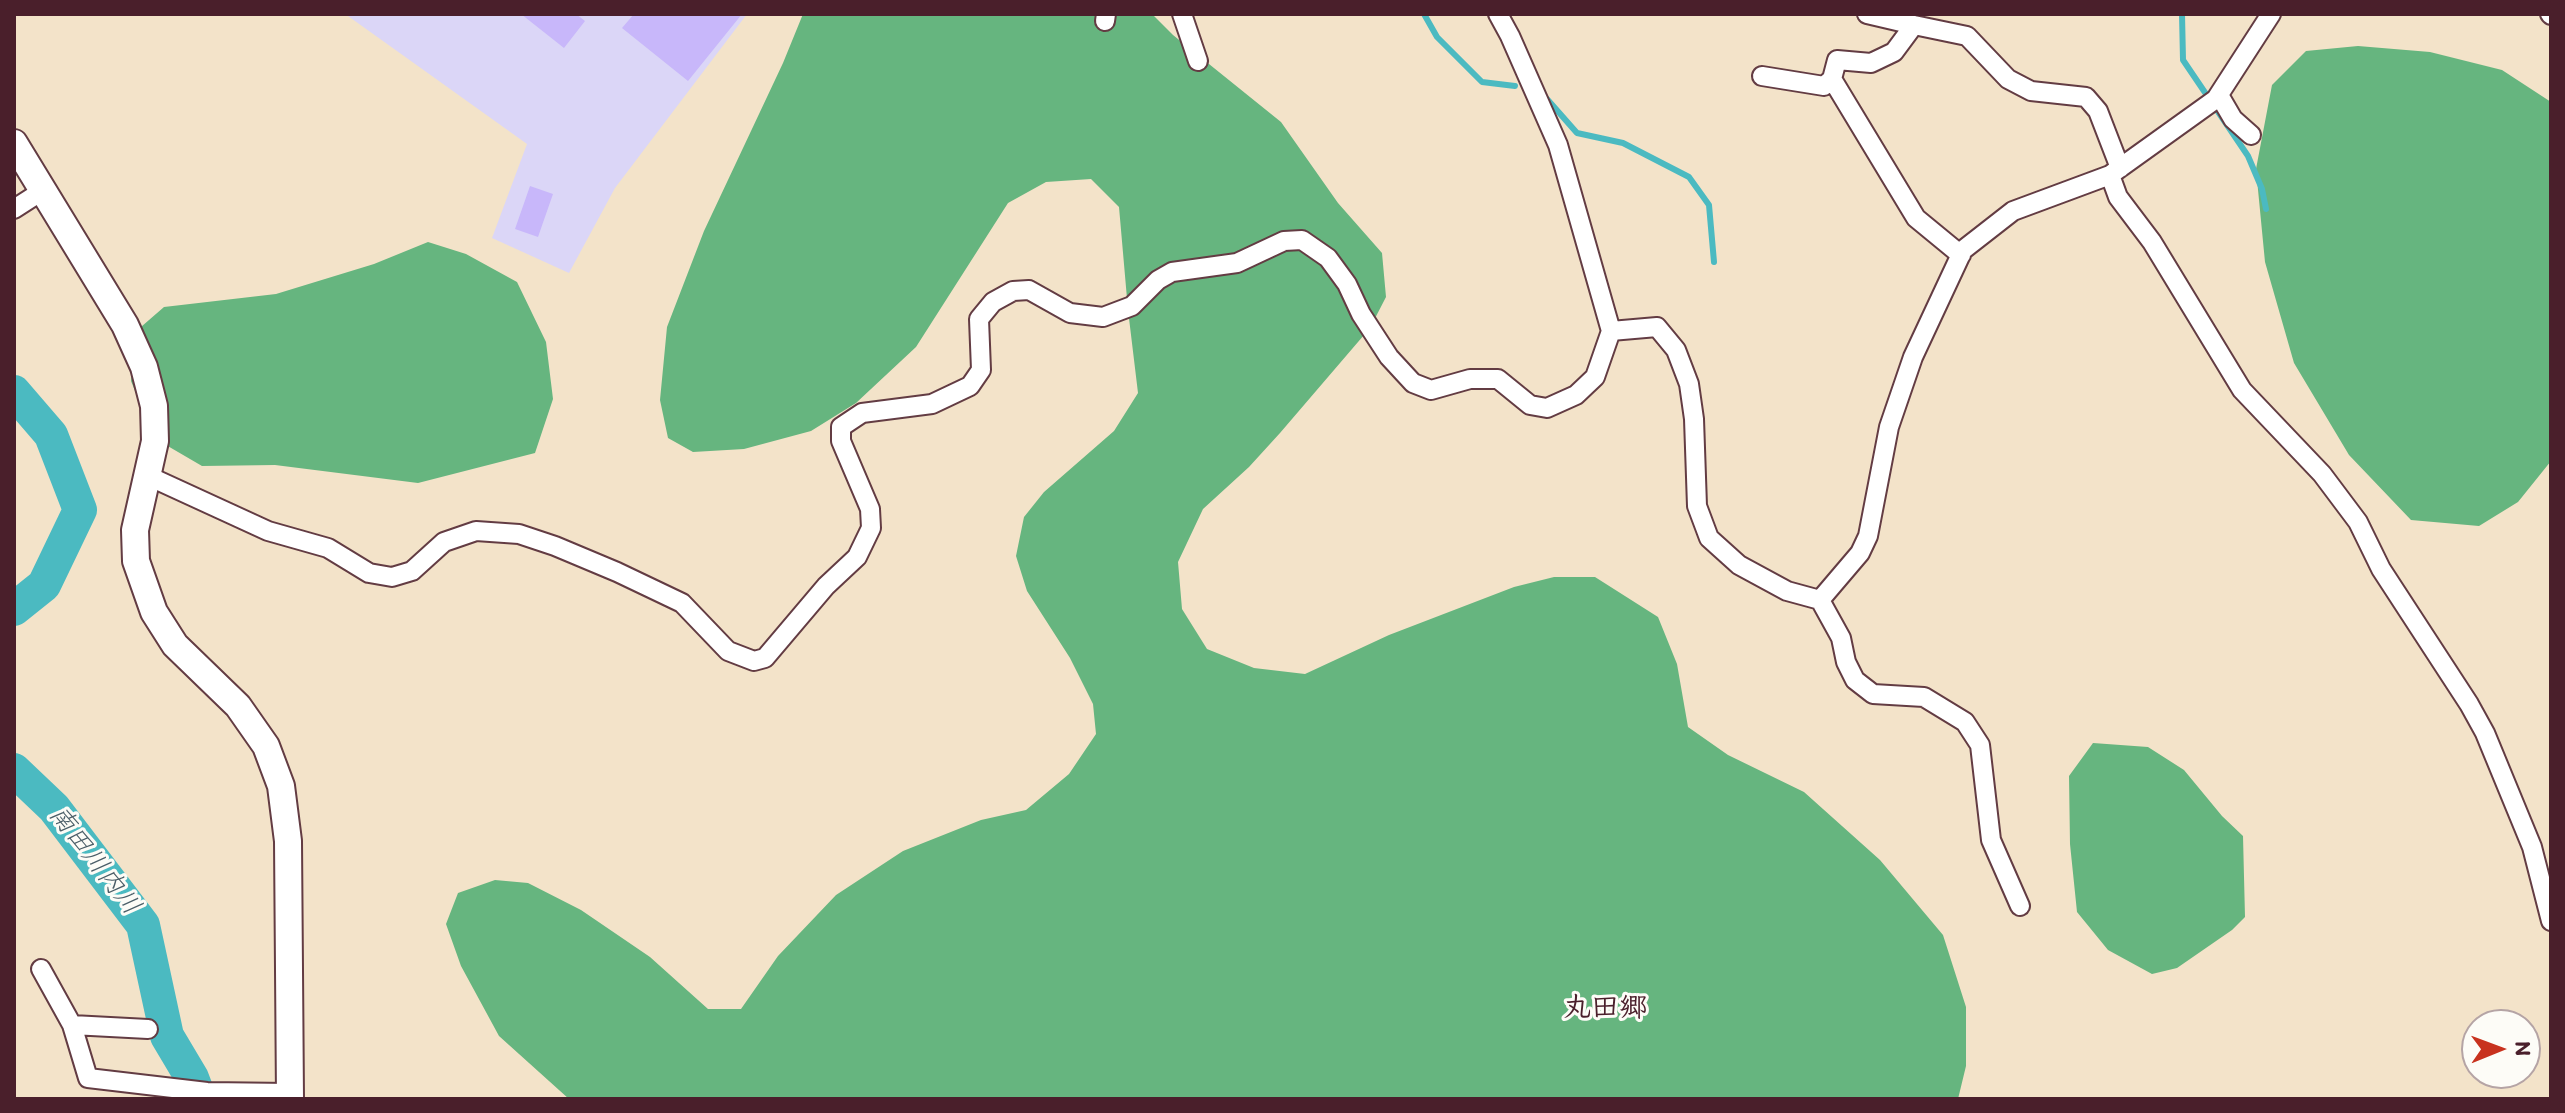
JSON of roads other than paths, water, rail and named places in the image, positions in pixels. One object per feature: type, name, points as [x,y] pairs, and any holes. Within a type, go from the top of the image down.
[{"type":"street","points":[[1182,14],[1198,61]]},
{"type":"street","points":[[146,475],[268,531],[328,548],[369,573],[392,577],[412,571],[444,542],[476,531],[519,534],[592,562],[682,603],[728,651],[754,661],[765,658],[826,586],[857,557],[871,528],[870,509],[841,441],[841,427],[862,413],[932,404],[970,386],[981,370],[979,319],[993,302],[1013,291],[1029,290],[1070,313],[1103,317],[1132,306],[1158,280],[1172,272],[1237,263],[1284,241],[1302,240],[1328,258],[1347,284],[1361,314],[1389,357],[1413,383],[1431,390],[1470,379],[1498,379],[1530,405],[1547,408],[1576,395],[1595,377],[1611,331],[1558,145],[1498,14]]},
{"type":"street","points":[[1867,14],[1967,36],[2008,79],[2031,91],[2086,97],[2098,111],[2115,172],[2118,197],[2152,242],[2242,390],[2322,474],[2358,522],[2381,569],[2469,704],[2485,733],[2532,847],[2551,921]]},
{"type":"street","points":[[1820,600],[1854,560],[1868,536],[1889,427],[1913,357],[1963,250],[2013,211],[2115,172],[2214,99],[2271,14]]},
{"type":"street","points":[[1762,76],[1824,86],[1832,79],[1837,60],[1871,63],[1894,52],[1914,25]]},
{"type":"street","points":[[1832,79],[1916,218],[1961,255]]},
{"type":"street","points":[[2214,99],[2251,135]]},
{"type":"street","points":[[14,143],[125,325],[144,367],[154,406],[155,441],[135,530],[136,561],[154,612],[175,645],[238,706],[266,746],[281,786],[288,841],[290,1096],[207,1092],[88,1078],[72,1025],[41,969]]},
{"type":"street","points":[[14,209],[42,191]]},
{"type":"street","points":[[1611,331],[1657,327],[1676,350],[1689,384],[1694,419],[1697,506],[1709,538],[1739,565],[1787,591],[1820,600],[1841,638],[1846,662],[1855,680],[1873,694],[1924,697],[1965,722],[1980,745],[1991,840],[2020,906]]},
{"type":"street","points":[[72,1025],[148,1029]]},
{"type":"waterway","points":[[1424,14],[1437,37],[1482,82],[1515,86]]},
{"type":"waterway","points":[[2182,14],[2183,60],[2248,156],[2262,189],[2266,209]]},
{"type":"waterway","points":[[1547,99],[1577,133],[1623,143],[1689,177],[1709,205],[1714,262]]},
{"type":"waterway","name":"南田川内川","points":[[14,392],[51,435],[80,510],[44,585],[14,609]]},
{"type":"waterway","name":"南田川内川","points":[[14,770],[54,808],[143,925],[167,1036],[192,1078],[200,1099]]},
{"type":"district","name":"丸田郷","points":[[1605,1009]]}]
